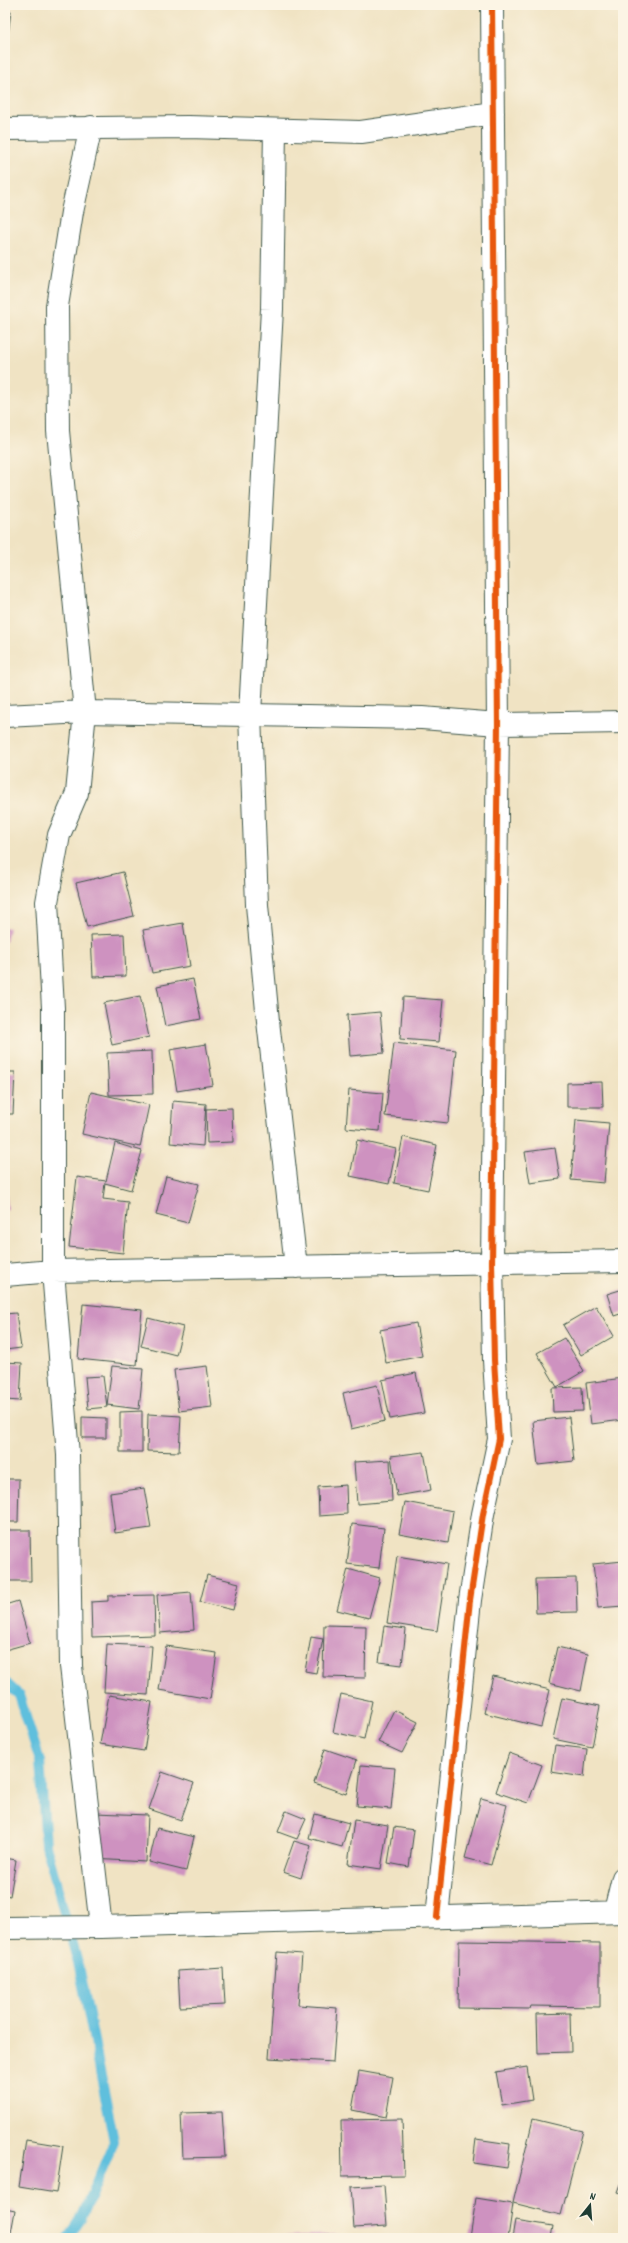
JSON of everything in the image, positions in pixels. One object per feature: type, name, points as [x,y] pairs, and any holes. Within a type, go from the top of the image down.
[{"type":"street","points":[[437,1917],[470,1600],[483,1514],[499,1439],[494,1360],[492,1263],[498,724],[492,5]]},
{"type":"street","points":[[5,129],[92,127],[361,132],[493,113]]},
{"type":"street","points":[[92,127],[72,212],[57,306],[58,431],[85,712],[77,793],[59,835],[47,902],[53,1008],[53,1271],[68,1455],[71,1666],[101,1928]]},
{"type":"street","points":[[275,130],[272,309],[250,714],[257,905],[268,1021],[296,1267]]},
{"type":"street","points":[[5,716],[85,712],[422,718],[498,724],[623,722]]},
{"type":"street","points":[[5,1275],[53,1271],[623,1262]]},
{"type":"street","points":[[5,1928],[101,1928],[619,1912],[623,1878]]},
{"type":"building","points":[[5,10],[11,11],[6,51],[5,51]]},
{"type":"building","points":[[123,872],[134,916],[87,927],[76,883]]},
{"type":"building","points":[[183,923],[190,966],[152,973],[143,930]]},
{"type":"building","points":[[5,927],[9,928],[6,942],[5,942]]},
{"type":"building","points":[[124,934],[126,976],[93,977],[91,935]]},
{"type":"building","points":[[193,979],[201,1019],[165,1026],[157,986]]},
{"type":"building","points":[[140,996],[149,1037],[112,1045],[104,1003]]},
{"type":"building","points":[[403,997],[443,1000],[439,1042],[400,1039]]},
{"type":"building","points":[[380,1012],[384,1053],[350,1056],[347,1015]]},
{"type":"building","points":[[394,1043],[456,1050],[448,1123],[385,1116]]},
{"type":"building","points":[[206,1044],[213,1085],[177,1091],[170,1050]]},
{"type":"building","points":[[152,1051],[153,1094],[109,1095],[107,1053]]},
{"type":"building","points":[[5,1072],[15,1072],[13,1114],[5,1114]]},
{"type":"building","points":[[602,1082],[603,1107],[567,1107],[567,1083]]},
{"type":"building","points":[[349,1090],[383,1093],[380,1131],[346,1128]]},
{"type":"building","points":[[91,1092],[149,1105],[140,1147],[82,1134]]},
{"type":"building","points":[[173,1101],[206,1104],[203,1146],[170,1143]]},
{"type":"building","points":[[232,1108],[233,1142],[207,1143],[206,1109]]},
{"type":"building","points":[[576,1120],[609,1123],[604,1183],[571,1180]]},
{"type":"building","points":[[403,1137],[437,1145],[428,1190],[394,1183]]},
{"type":"building","points":[[357,1140],[396,1149],[389,1184],[350,1176]]},
{"type":"building","points":[[115,1143],[142,1151],[131,1190],[105,1183],[103,1199],[128,1202],[123,1253],[69,1247],[77,1177],[106,1181]]},
{"type":"building","points":[[555,1148],[560,1179],[530,1183],[525,1152]]},
{"type":"building","points":[[166,1176],[199,1184],[188,1223],[156,1215]]},
{"type":"building","points":[[5,1179],[8,1209],[5,1210]]},
{"type":"building","points":[[623,1289],[623,1313],[614,1316],[607,1294]]},
{"type":"building","points":[[83,1304],[142,1310],[137,1365],[78,1359]]},
{"type":"building","points":[[596,1306],[614,1336],[581,1355],[563,1325]]},
{"type":"building","points":[[16,1313],[21,1348],[5,1350],[5,1314]]},
{"type":"building","points":[[148,1318],[183,1327],[176,1355],[141,1346]]},
{"type":"building","points":[[416,1323],[422,1356],[386,1363],[380,1330]]},
{"type":"building","points":[[564,1338],[584,1371],[557,1387],[537,1353]]},
{"type":"building","points":[[5,1362],[22,1363],[20,1401],[5,1400]]},
{"type":"building","points":[[112,1366],[143,1369],[139,1409],[107,1405]]},
{"type":"building","points":[[207,1366],[212,1407],[179,1411],[174,1370]]},
{"type":"building","points":[[416,1373],[424,1413],[390,1419],[382,1380]]},
{"type":"building","points":[[103,1376],[107,1407],[88,1409],[85,1377]]},
{"type":"building","points":[[623,1378],[623,1420],[591,1424],[586,1383]]},
{"type":"building","points":[[377,1385],[385,1421],[351,1429],[343,1393]]},
{"type":"building","points":[[582,1387],[583,1411],[553,1412],[552,1388]]},
{"type":"building","points":[[142,1411],[142,1452],[120,1452],[120,1412]]},
{"type":"building","points":[[148,1414],[181,1416],[179,1452],[147,1451]]},
{"type":"building","points":[[82,1417],[106,1418],[106,1438],[82,1438]]},
{"type":"building","points":[[569,1417],[574,1461],[538,1465],[533,1421]]},
{"type":"building","points":[[424,1452],[431,1490],[397,1496],[391,1456]]},
{"type":"building","points":[[390,1460],[392,1501],[357,1504],[354,1462]]},
{"type":"building","points":[[5,1479],[19,1479],[18,1522],[5,1522]]},
{"type":"building","points":[[346,1485],[347,1514],[319,1516],[318,1487]]},
{"type":"building","points":[[144,1488],[151,1528],[115,1533],[110,1493]]},
{"type":"building","points":[[405,1502],[453,1511],[448,1543],[399,1534]]},
{"type":"building","points":[[352,1524],[384,1528],[379,1568],[347,1564]]},
{"type":"building","points":[[5,1530],[30,1530],[31,1581],[5,1581]]},
{"type":"building","points":[[397,1556],[447,1564],[437,1631],[387,1623]]},
{"type":"building","points":[[623,1561],[623,1606],[598,1608],[593,1564]]},
{"type":"building","points":[[348,1569],[380,1578],[369,1618],[337,1610]]},
{"type":"building","points":[[207,1575],[239,1583],[233,1610],[200,1602]]},
{"type":"building","points":[[576,1578],[577,1612],[536,1613],[535,1579]]},
{"type":"building","points":[[191,1592],[194,1630],[160,1633],[157,1595]]},
{"type":"building","points":[[154,1595],[155,1635],[92,1637],[91,1602],[108,1601],[108,1596]]},
{"type":"building","points":[[18,1601],[30,1643],[5,1650],[5,1605]]},
{"type":"building","points":[[324,1625],[366,1626],[365,1678],[323,1677]]},
{"type":"building","points":[[384,1626],[406,1629],[402,1665],[379,1662]]},
{"type":"building","points":[[311,1637],[323,1639],[316,1673],[305,1671]]},
{"type":"building","points":[[107,1644],[152,1646],[148,1695],[104,1692]]},
{"type":"building","points":[[166,1646],[217,1653],[210,1699],[159,1690]]},
{"type":"building","points":[[557,1647],[588,1654],[581,1691],[549,1683]]},
{"type":"building","points":[[493,1676],[550,1690],[541,1727],[484,1713]]},
{"type":"building","points":[[341,1694],[372,1701],[364,1739],[333,1732]]},
{"type":"building","points":[[109,1695],[152,1702],[144,1751],[100,1744]]},
{"type":"building","points":[[562,1698],[600,1706],[592,1747],[553,1739]]},
{"type":"building","points":[[394,1710],[418,1722],[402,1753],[378,1742]]},
{"type":"building","points":[[555,1745],[587,1749],[584,1777],[551,1772]]},
{"type":"building","points":[[325,1749],[357,1760],[346,1794],[314,1783]]},
{"type":"building","points":[[509,1753],[542,1765],[528,1803],[496,1792]]},
{"type":"building","points":[[361,1765],[395,1768],[391,1809],[357,1806]]},
{"type":"building","points":[[162,1772],[194,1783],[181,1820],[149,1809]]},
{"type":"building","points":[[481,1798],[507,1805],[491,1865],[465,1858]]},
{"type":"building","points":[[286,1811],[306,1819],[297,1839],[278,1832]]},
{"type":"building","points":[[95,1813],[148,1815],[146,1862],[93,1859]]},
{"type":"building","points":[[315,1814],[349,1823],[342,1847],[309,1838]]},
{"type":"building","points":[[354,1820],[388,1825],[381,1869],[348,1864]]},
{"type":"building","points":[[394,1827],[414,1830],[409,1867],[388,1863]]},
{"type":"building","points":[[157,1828],[194,1837],[186,1871],[149,1862]]},
{"type":"building","points":[[294,1841],[311,1846],[301,1878],[283,1872]]},
{"type":"building","points":[[5,1858],[16,1860],[10,1896],[5,1895]]},
{"type":"building","points":[[459,1941],[600,1943],[600,2007],[530,2006],[529,2009],[458,2008]]},
{"type":"building","points":[[277,1952],[302,1954],[298,2005],[337,2008],[333,2062],[269,2058]]},
{"type":"building","points":[[223,1968],[225,2005],[180,2007],[178,1971]]},
{"type":"building","points":[[570,2013],[571,2052],[538,2053],[537,2014]]},
{"type":"building","points":[[527,2067],[532,2100],[502,2105],[496,2072]]},
{"type":"building","points":[[359,2071],[393,2077],[386,2117],[352,2110]]},
{"type":"building","points":[[222,2112],[225,2157],[183,2158],[181,2113]]},
{"type":"building","points":[[402,2119],[404,2175],[342,2176],[341,2120]]},
{"type":"building","points":[[533,2119],[583,2131],[561,2215],[513,2203]]},
{"type":"building","points":[[476,2139],[510,2144],[507,2168],[473,2163]]},
{"type":"building","points":[[26,2140],[63,2146],[56,2193],[19,2187]]},
{"type":"building","points":[[623,2179],[623,2194],[618,2192]]},
{"type":"building","points":[[384,2185],[387,2226],[354,2228],[351,2187]]},
{"type":"building","points":[[476,2198],[513,2204],[508,2238],[470,2238]]},
{"type":"building","points":[[5,2209],[15,2211],[10,2238],[5,2238]]},
{"type":"building","points":[[515,2220],[553,2226],[551,2238],[512,2238]]},
{"type":"building","points":[[338,2234],[338,2238],[278,2238],[278,2236]]},
{"type":"waterway","points":[[5,1682],[19,1695],[40,1761],[46,1845],[80,1971],[114,2141],[81,2219],[68,2238]]},
{"type":"cycle path","points":[[437,1917],[470,1600],[483,1514],[499,1439],[494,1360],[492,1263],[498,724],[492,5]]}]
